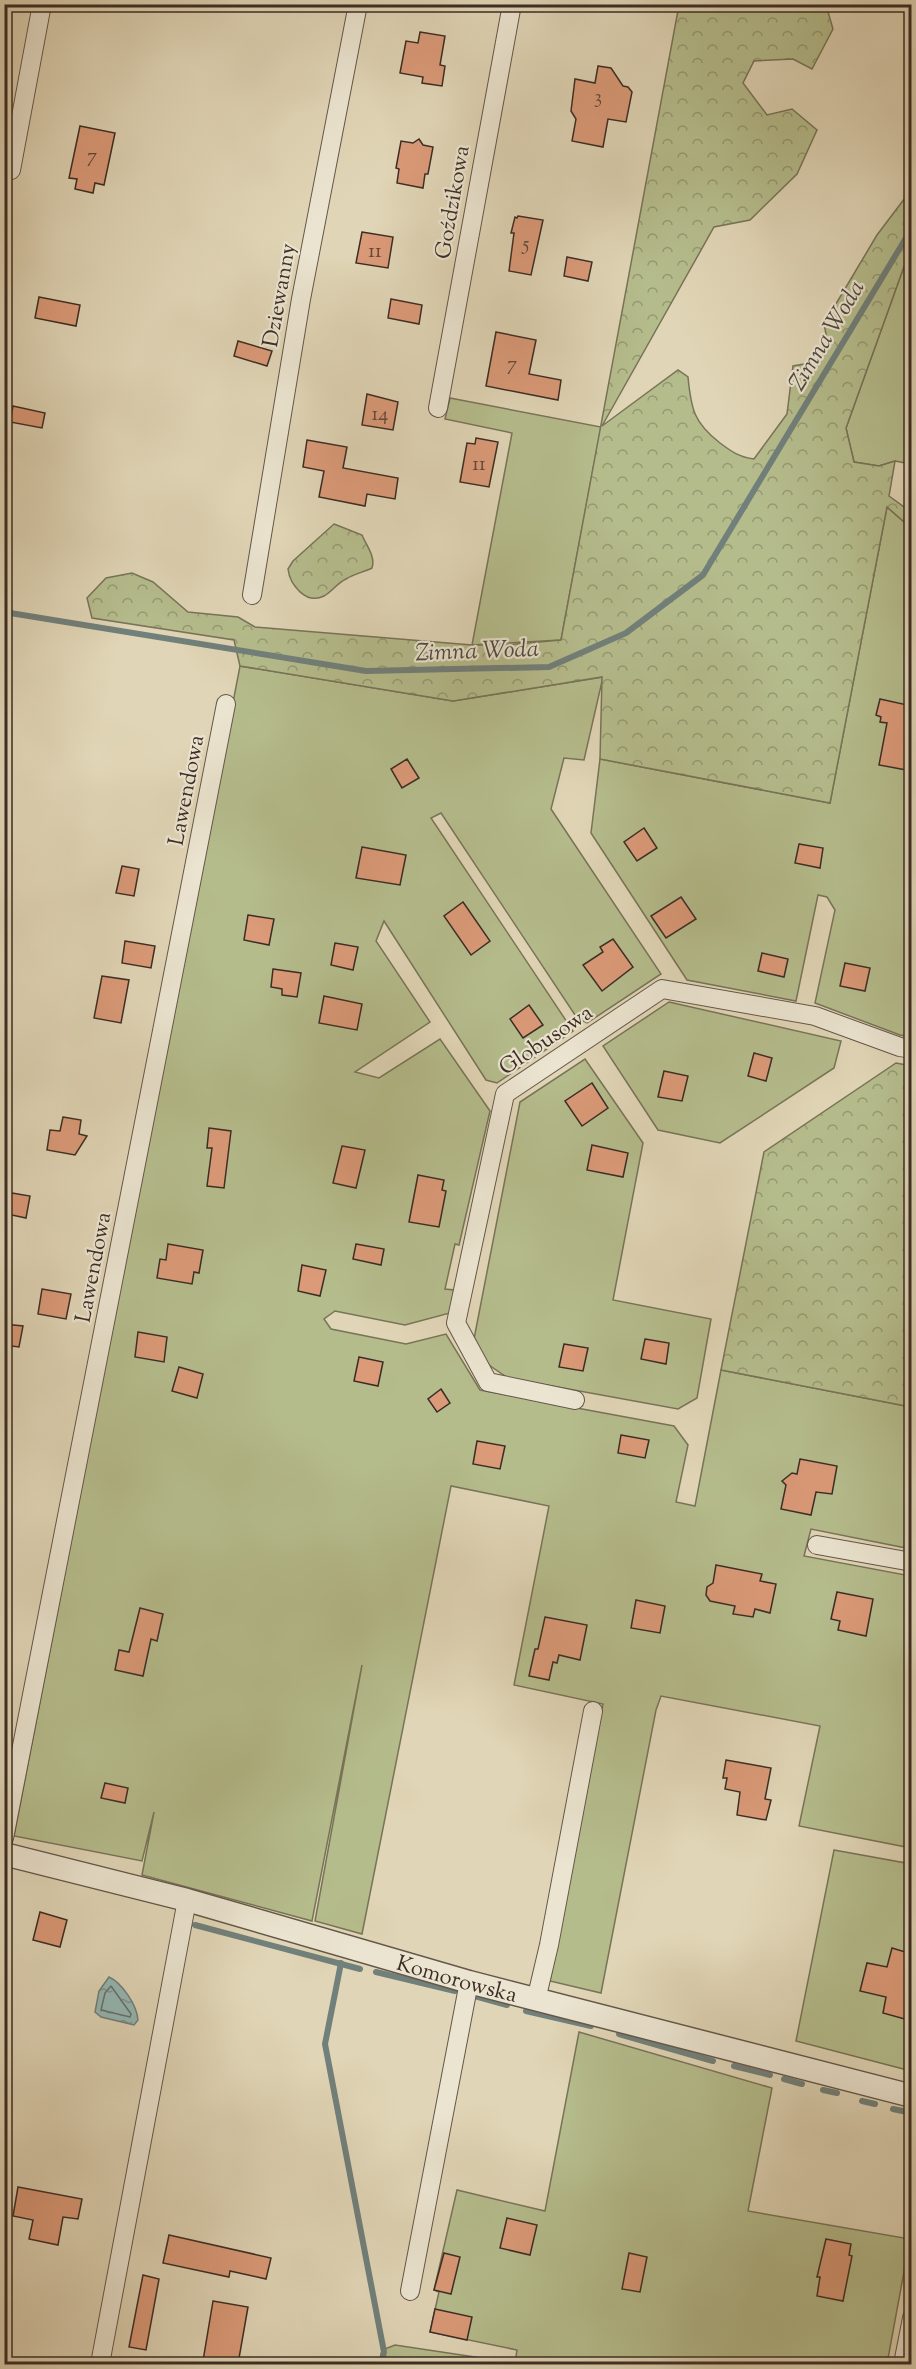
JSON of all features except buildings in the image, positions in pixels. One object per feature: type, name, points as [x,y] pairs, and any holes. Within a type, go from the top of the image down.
[{"type":"street","points":[[11,170],[42,4]]},
{"type":"street","name":"Dziewanny","points":[[252,596],[301,299],[358,4]]},
{"type":"street","name":"Goździkowa","points":[[438,408],[512,4]]},
{"type":"street","name":"Lawendowa","points":[[4,1838],[226,704]]},
{"type":"street","name":"Globusowa","points":[[575,1400],[488,1382],[456,1323],[505,1094],[662,989],[815,1016],[900,1047],[912,1049]]},
{"type":"street","points":[[817,1545],[912,1562]]},
{"type":"street","points":[[536,2000],[549,1945],[592,1711]]},
{"type":"street","name":"Komorowska","points":[[4,1854],[187,1900],[536,2000],[912,2096]]},
{"type":"street","points":[[100,2364],[187,1900]]},
{"type":"street","points":[[410,2291],[469,1982]]},
{"type":"street","points":[[903,2364],[912,2318]]},
{"type":"green space","points":[[679,5],[826,5],[833,29],[812,69],[793,59],[754,61],[743,83],[767,115],[792,109],[817,130],[797,174],[750,220],[714,227],[602,426],[678,370],[688,377],[695,414],[704,429],[732,451],[754,459],[787,414],[793,366],[810,363],[828,344],[824,324],[877,235],[911,190],[911,247],[846,428],[854,462],[879,466],[895,461],[889,496],[911,512],[911,528],[887,507],[830,803],[600,759],[602,677],[453,701],[240,666],[234,640],[92,618],[87,598],[106,578],[132,573],[153,582],[188,612],[238,617],[255,627],[472,645],[561,640]]},
{"type":"green space","points":[[911,247],[911,464],[895,461],[879,466],[854,462],[846,428]]},
{"type":"green space","points":[[450,398],[601,427],[561,640],[472,645],[512,433],[445,419]]},
{"type":"green space","points":[[887,507],[911,528],[911,1037],[815,1003],[835,910],[827,897],[818,895],[796,1001],[687,980],[591,833],[600,759],[830,803]]},
{"type":"green space","points":[[334,524],[362,535],[372,555],[372,568],[343,581],[324,596],[311,598],[305,596],[292,581],[288,569],[293,561]]},
{"type":"green space","points":[[240,666],[453,701],[603,677],[584,760],[564,758],[551,809],[661,974],[587,1023],[577,1018],[441,813],[431,818],[573,1031],[497,1083],[486,1080],[384,921],[376,941],[430,1022],[355,1072],[379,1078],[440,1039],[490,1111],[459,1245],[455,1244],[445,1289],[454,1290],[450,1313],[405,1325],[335,1311],[324,1319],[331,1329],[406,1344],[446,1334],[480,1390],[674,1426],[688,1445],[676,1502],[695,1506],[721,1370],[911,1407],[911,1549],[811,1529],[804,1556],[911,1576],[911,1848],[799,1826],[820,1726],[661,1696],[656,1710],[601,1993],[550,1981],[603,1704],[514,1685],[549,1506],[451,1486],[362,1934],[315,1921],[362,1665],[312,1921],[142,1875],[154,1812],[142,1861],[14,1836]]},
{"type":"green space","points":[[669,1002],[841,1041],[834,1068],[720,1143],[658,1130],[603,1046]]},
{"type":"green space","points":[[585,1059],[643,1143],[613,1300],[711,1319],[697,1398],[678,1409],[508,1378],[486,1363],[474,1339],[520,1102]]},
{"type":"green space","points":[[896,1063],[912,1066],[911,1407],[721,1370],[764,1152]]},
{"type":"green space","points":[[834,1850],[911,1864],[911,2071],[796,2041]]},
{"type":"green space","points":[[579,2032],[772,2088],[748,2211],[910,2239],[887,2364],[379,2364],[382,2350],[395,2345],[515,2363],[517,2350],[430,2332],[439,2292],[434,2290],[457,2190],[545,2211]]},
{"type":"water","points":[[109,1977],[124,1989],[132,2001],[138,2020],[134,2025],[101,2017],[95,2012],[99,1991]]},
{"type":"waterway","name":"Zimna Woda","points":[[4,612],[366,671],[549,667],[626,633],[703,575],[912,228]]},
{"type":"waterway","points":[[195,1925],[360,1969]]},
{"type":"waterway","points":[[341,1963],[325,2044],[384,2352],[381,2364]]},
{"type":"waterway","points":[[376,1972],[455,1991]]},
{"type":"waterway","points":[[471,1995],[507,2005]]},
{"type":"waterway","points":[[526,2011],[591,2026]]},
{"type":"waterway","points":[[619,2034],[713,2061]]},
{"type":"waterway","points":[[734,2066],[770,2075]]},
{"type":"waterway","points":[[784,2079],[802,2084]]},
{"type":"waterway","points":[[823,2090],[837,2093]]},
{"type":"waterway","points":[[862,2101],[875,2104]]},
{"type":"waterway","points":[[893,2109],[912,2113]]}]
